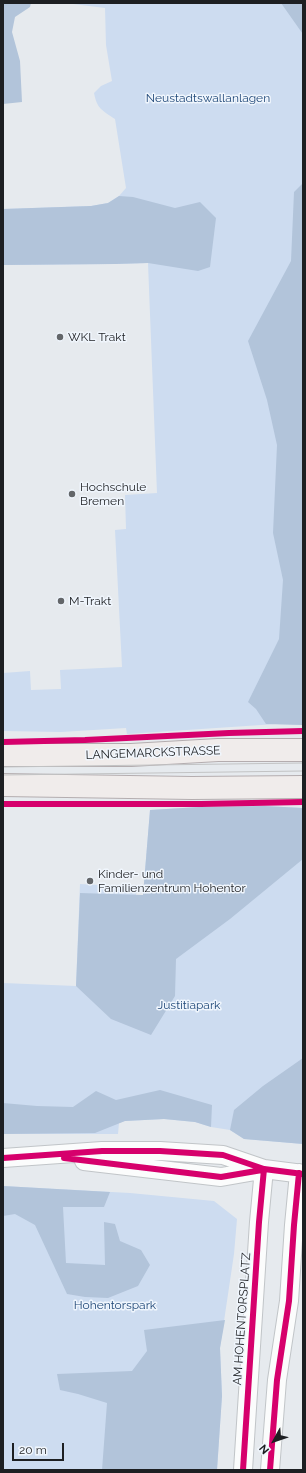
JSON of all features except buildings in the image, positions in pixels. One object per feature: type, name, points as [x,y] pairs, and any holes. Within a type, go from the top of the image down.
[{"type":"main road","name":"LANGEMARCKSTRASSE","points":[[3,755],[131,755],[218,750],[303,750]]},
{"type":"main road","points":[[3,785],[192,788],[303,787]]},
{"type":"street","points":[[3,1158],[40,1156],[221,1177],[264,1169],[301,1174],[294,1225],[289,1301],[277,1380],[270,1470]]},
{"type":"street","name":"AM HOHENTORSPLATZ","points":[[243,1470],[264,1169]]},
{"type":"green space","name":"Neustadtswallanlagen","points":[[65,3],[303,3],[303,725],[276,724],[127,734],[126,728],[61,732],[3,731],[3,673],[30,671],[31,690],[61,689],[60,670],[122,667],[115,530],[126,529],[125,495],[157,493],[148,263],[3,265],[3,209],[91,206],[108,203],[119,196],[126,188],[115,119],[103,111],[97,103],[94,93],[101,86],[112,81],[106,45],[105,8]]},
{"type":"green space","name":"Justitiapark","points":[[264,806],[303,808],[303,1144],[244,1139],[230,1130],[211,1127],[195,1122],[164,1119],[125,1121],[119,1123],[118,1134],[3,1134],[3,983],[76,986],[80,884],[137,887],[136,895],[143,895],[150,810],[199,807]]},
{"type":"green space","name":"Hohentorspark","points":[[3,1186],[130,1193],[214,1201],[237,1219],[234,1254],[220,1348],[222,1396],[217,1470],[3,1470]]},
{"type":"shaded area","points":[[3,3],[31,3],[30,7],[15,17],[12,32],[20,61],[22,102],[3,104]]},
{"type":"shaded area","points":[[281,3],[303,3],[303,34],[300,30]]},
{"type":"shaded area","points":[[303,183],[303,725],[266,724],[256,709],[248,702],[279,639],[283,580],[273,533],[277,445],[267,400],[248,341],[291,261],[294,192]]},
{"type":"shaded area","points":[[119,196],[133,197],[175,208],[200,202],[216,218],[210,267],[198,271],[148,263],[3,265],[3,209],[91,206],[108,203]]},
{"type":"shaded area","points":[[264,806],[303,808],[303,859],[230,919],[176,959],[175,996],[151,1035],[111,1019],[76,986],[80,893],[143,895],[150,810],[199,807]]},
{"type":"shaded area","points":[[303,1058],[303,1144],[244,1139],[230,1130],[234,1110],[263,1086]]},
{"type":"shaded area","points":[[160,1090],[212,1105],[211,1127],[195,1122],[164,1119],[125,1121],[95,1133],[3,1134],[3,1103],[73,1107],[96,1091],[116,1100]]},
{"type":"shaded area","points":[[3,1186],[110,1192],[104,1207],[63,1207],[66,1263],[105,1265],[104,1222],[115,1224],[120,1241],[141,1250],[150,1265],[138,1286],[108,1298],[85,1297],[67,1294],[35,1225],[15,1214],[3,1216]]},
{"type":"shaded area","points":[[225,1320],[220,1348],[222,1396],[217,1470],[102,1470],[107,1403],[60,1390],[57,1374],[132,1371],[147,1351],[144,1330]]},
{"type":"tram line","points":[[3,767],[303,763]]},
{"type":"tram line","points":[[3,775],[303,771]]},
{"type":"cycle path","points":[[3,742],[303,731]]},
{"type":"cycle path","points":[[3,804],[201,804],[303,802]]},
{"type":"cycle path","points":[[3,1158],[102,1151],[160,1151],[223,1155],[264,1169],[303,1174]]},
{"type":"cycle path","points":[[64,1158],[221,1177],[262,1170]]},
{"type":"cycle path","points":[[243,1470],[259,1222],[264,1169]]},
{"type":"cycle path","points":[[270,1470],[277,1380],[289,1301],[299,1173]]},
{"type":"place","name":"WKL Trakt","points":[[60,337]]},
{"type":"place","name":"Hochschule Bremen","points":[[72,494]]},
{"type":"place","name":"M-Trakt","points":[[61,601]]},
{"type":"place","name":"Kinder- und Familienzentrum Hohentor","points":[[90,881]]}]
